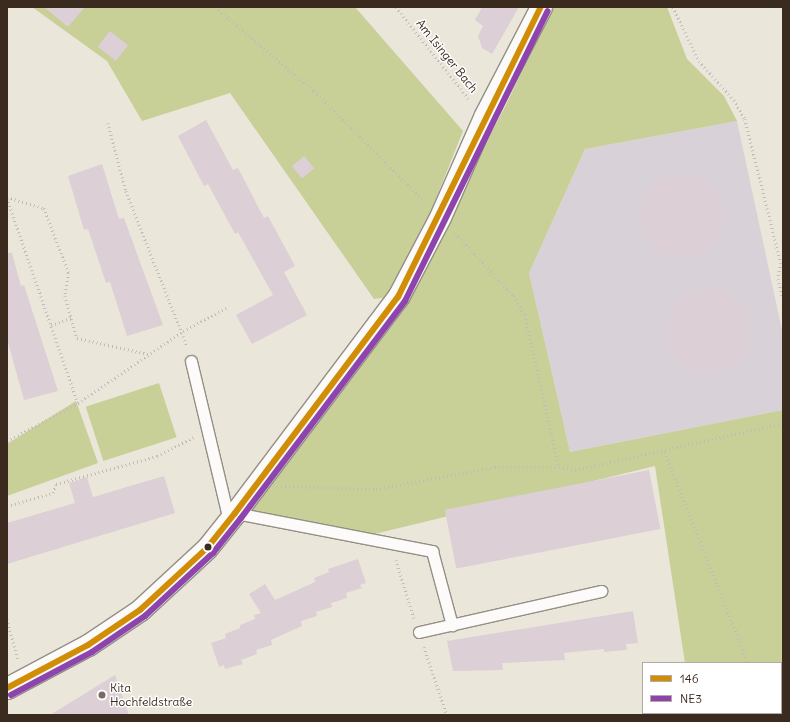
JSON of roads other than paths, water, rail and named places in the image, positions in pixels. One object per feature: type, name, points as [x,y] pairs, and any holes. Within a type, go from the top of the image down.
[{"type":"street","points":[[15,684],[88,645],[140,610],[207,548],[232,517],[398,297],[440,217],[484,115],[541,7]]},
{"type":"lane","points":[[191,361],[232,517],[432,551],[452,624]]},
{"type":"lane","points":[[419,632],[601,591]]},
{"type":"place","name":"Kita Hochfeldstraße","points":[[102,695]]}]
